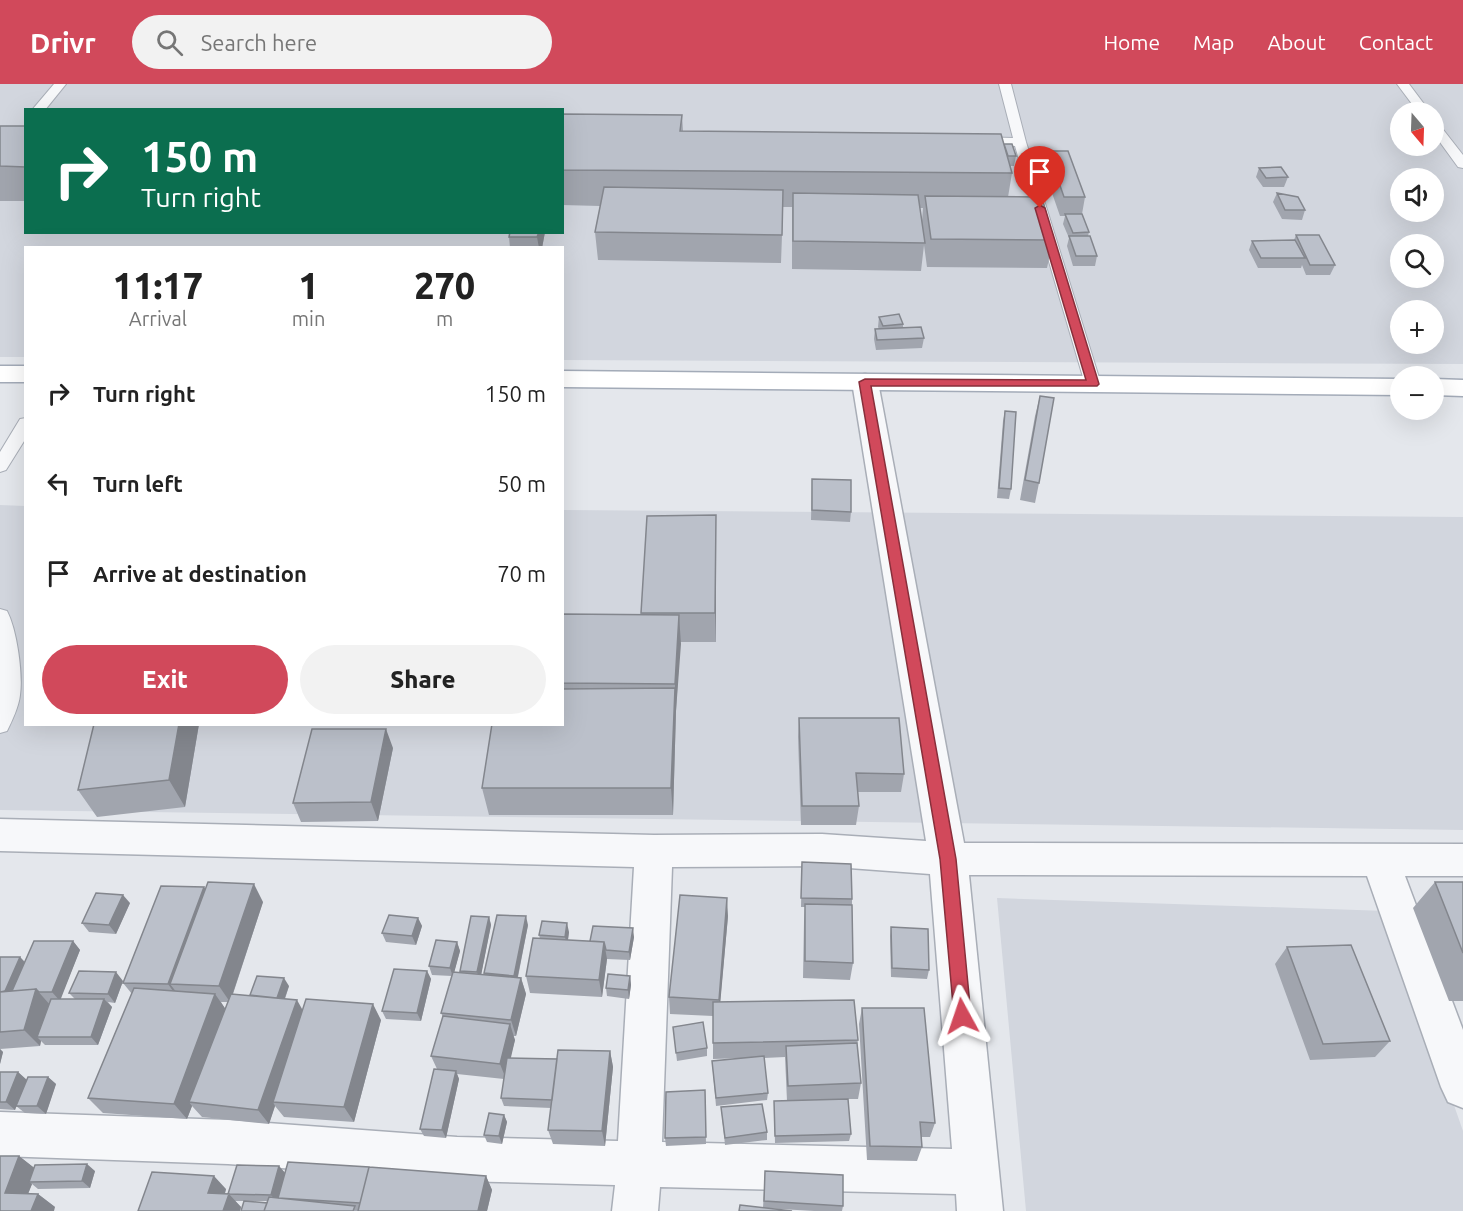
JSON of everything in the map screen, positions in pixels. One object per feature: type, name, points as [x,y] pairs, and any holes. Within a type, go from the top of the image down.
[{"type":"main road","points":[[0,374],[24,374]]},
{"type":"main road","points":[[564,380],[1390,387]]},
{"type":"main road","points":[[1444,387],[1463,388]]},
{"type":"street","points":[[0,1134],[111,1136],[371,1151],[457,1159],[639,1165],[978,1192],[948,859],[865,382]]},
{"type":"street","points":[[0,836],[654,851],[822,850],[948,859],[1463,860]]},
{"type":"street","points":[[635,1211],[654,851]]},
{"type":"street","points":[[1380,859],[1463,1087]]},
{"type":"lane","points":[[40,108],[60,84]]},
{"type":"lane","points":[[1005,84],[1020,142],[1093,384]]},
{"type":"lane","points":[[1403,84],[1416,102]]},
{"type":"lane","points":[[1444,139],[1463,164]]},
{"type":"lane","points":[[962,141],[1020,142]]},
{"type":"lane","points":[[0,466],[24,426]]},
{"type":"lane","points":[[0,616],[8,649],[9,695],[0,725]]},
{"type":"shaded area","points":[[0,84],[1463,84],[1463,364],[564,360],[564,246],[24,246],[24,357],[0,357]]},
{"type":"shaded area","points":[[0,505],[24,506],[24,726],[564,726],[564,510],[1463,517],[1463,830],[0,810]]},
{"type":"shaded area","points":[[997,898],[1386,911],[1463,1131],[1463,1211],[1026,1211]]},
{"type":"building","points":[[564,114],[682,115],[680,131],[1001,134],[1012,173],[564,170]]},
{"type":"building","points":[[0,126],[24,126],[24,167],[0,166]]},
{"type":"building","points":[[1004,144],[1012,144],[1016,156],[1008,156]]},
{"type":"building","points":[[1048,151],[1068,151],[1085,197],[1064,197]]},
{"type":"building","points":[[1281,167],[1288,177],[1266,178],[1259,168]]},
{"type":"building","points":[[604,187],[783,190],[782,235],[595,232]]},
{"type":"building","points":[[793,193],[918,195],[925,243],[793,241]]},
{"type":"building","points":[[1277,193],[1298,197],[1305,210],[1285,210]]},
{"type":"building","points":[[925,196],[1042,197],[1053,240],[931,239]]},
{"type":"building","points":[[1065,214],[1082,214],[1089,232],[1073,233]]},
{"type":"building","points":[[510,234],[538,234],[537,237],[509,237]]},
{"type":"building","points":[[1296,235],[1319,235],[1335,265],[1310,265]]},
{"type":"building","points":[[1069,236],[1090,236],[1097,256],[1076,256]]},
{"type":"building","points":[[1295,240],[1305,258],[1261,258],[1252,241]]},
{"type":"building","points":[[899,314],[903,324],[883,326],[879,317]]},
{"type":"building","points":[[921,327],[924,338],[877,340],[875,329]]},
{"type":"building","points":[[1040,396],[1054,398],[1039,483],[1025,480]]},
{"type":"building","points":[[1005,411],[1016,412],[1011,489],[999,488]]},
{"type":"building","points":[[812,479],[851,480],[851,512],[812,510]]},
{"type":"building","points":[[716,515],[715,613],[641,613],[647,516]]},
{"type":"building","points":[[564,614],[679,615],[675,684],[564,683]]},
{"type":"building","points":[[675,688],[671,788],[482,788],[492,726],[564,726],[564,689]]},
{"type":"building","points":[[799,718],[899,718],[904,774],[856,773],[859,806],[802,806]]},
{"type":"building","points":[[94,726],[179,726],[169,780],[78,790]]},
{"type":"building","points":[[312,729],[386,729],[371,802],[293,803]]},
{"type":"building","points":[[802,862],[851,864],[852,899],[801,898]]},
{"type":"building","points":[[208,882],[254,884],[219,986],[170,984]]},
{"type":"building","points":[[1435,882],[1463,882],[1463,953]]},
{"type":"building","points":[[161,886],[204,887],[168,984],[123,983]]},
{"type":"building","points":[[96,893],[123,895],[109,925],[82,923]]},
{"type":"building","points":[[680,895],[727,898],[719,1000],[669,997]]},
{"type":"building","points":[[805,904],[852,905],[853,963],[805,961]]},
{"type":"building","points":[[389,915],[418,918],[412,936],[382,933]]},
{"type":"building","points":[[497,915],[526,916],[514,976],[484,973]]},
{"type":"building","points":[[471,916],[489,917],[477,972],[460,971]]},
{"type":"building","points":[[542,921],[567,923],[565,937],[539,935]]},
{"type":"building","points":[[593,926],[633,928],[629,952],[606,950],[604,942],[590,941]]},
{"type":"building","points":[[891,927],[928,929],[929,970],[892,968]]},
{"type":"building","points":[[533,938],[604,942],[599,980],[526,976]]},
{"type":"building","points":[[436,940],[457,942],[450,968],[429,966]]},
{"type":"building","points":[[34,941],[73,941],[52,992],[39,992],[36,989],[12,991]]},
{"type":"building","points":[[1351,945],[1390,1041],[1323,1044],[1287,947]]},
{"type":"building","points":[[0,957],[20,957],[5,991],[0,992]]},
{"type":"building","points":[[394,969],[427,971],[417,1013],[382,1011]]},
{"type":"building","points":[[79,971],[116,972],[108,994],[69,993]]},
{"type":"building","points":[[453,972],[521,978],[511,1020],[441,1013]]},
{"type":"building","points":[[608,974],[630,976],[628,990],[606,988]]},
{"type":"building","points":[[257,976],[284,978],[277,998],[250,995]]},
{"type":"building","points":[[134,988],[215,994],[174,1104],[88,1098]]},
{"type":"building","points":[[36,989],[24,1030],[0,1032],[0,992]]},
{"type":"building","points":[[231,994],[297,1000],[258,1110],[189,1102]]},
{"type":"building","points":[[51,999],[104,999],[91,1037],[37,1037]]},
{"type":"building","points":[[306,999],[373,1004],[344,1107],[273,1102]]},
{"type":"building","points":[[854,1000],[858,1040],[713,1043],[713,1002]]},
{"type":"building","points":[[862,1008],[924,1008],[935,1123],[920,1122],[922,1147],[870,1146]]},
{"type":"building","points":[[443,1016],[510,1024],[500,1064],[431,1056]]},
{"type":"building","points":[[703,1022],[707,1048],[676,1053],[673,1027]]},
{"type":"building","points":[[857,1043],[861,1083],[788,1086],[786,1046]]},
{"type":"building","points":[[558,1050],[610,1051],[602,1131],[548,1130]]},
{"type":"building","points":[[764,1056],[768,1093],[716,1098],[712,1061]]},
{"type":"building","points":[[507,1058],[557,1059],[552,1100],[501,1098]]},
{"type":"building","points":[[434,1069],[456,1071],[442,1130],[420,1129]]},
{"type":"building","points":[[0,1072],[18,1072],[6,1102],[0,1102]]},
{"type":"building","points":[[28,1077],[48,1077],[37,1106],[16,1106]]},
{"type":"building","points":[[705,1090],[706,1137],[665,1138],[666,1092]]},
{"type":"building","points":[[848,1099],[851,1134],[775,1136],[774,1101]]},
{"type":"building","points":[[762,1104],[767,1132],[725,1138],[721,1107]]},
{"type":"building","points":[[489,1113],[504,1115],[499,1136],[484,1135]]},
{"type":"building","points":[[0,1156],[19,1156],[5,1193],[38,1194],[31,1211],[0,1211]]},
{"type":"building","points":[[288,1162],[369,1167],[360,1203],[278,1198]]},
{"type":"building","points":[[87,1164],[82,1181],[29,1182],[35,1165]]},
{"type":"building","points":[[237,1165],[279,1166],[271,1195],[228,1194]]},
{"type":"building","points":[[369,1167],[486,1176],[478,1211],[358,1211]]},
{"type":"building","points":[[765,1171],[843,1175],[843,1206],[764,1201]]},
{"type":"building","points":[[152,1172],[214,1176],[208,1193],[229,1194],[223,1211],[138,1211]]},
{"type":"building","points":[[269,1197],[355,1206],[353,1211],[264,1211]]},
{"type":"building","points":[[244,1201],[267,1203],[264,1211],[241,1211]]},
{"type":"building","points":[[740,1205],[792,1211],[739,1211]]},
{"type":"route","points":[[962,1016],[948,859],[865,382],[1093,384],[1040,208]]}]
